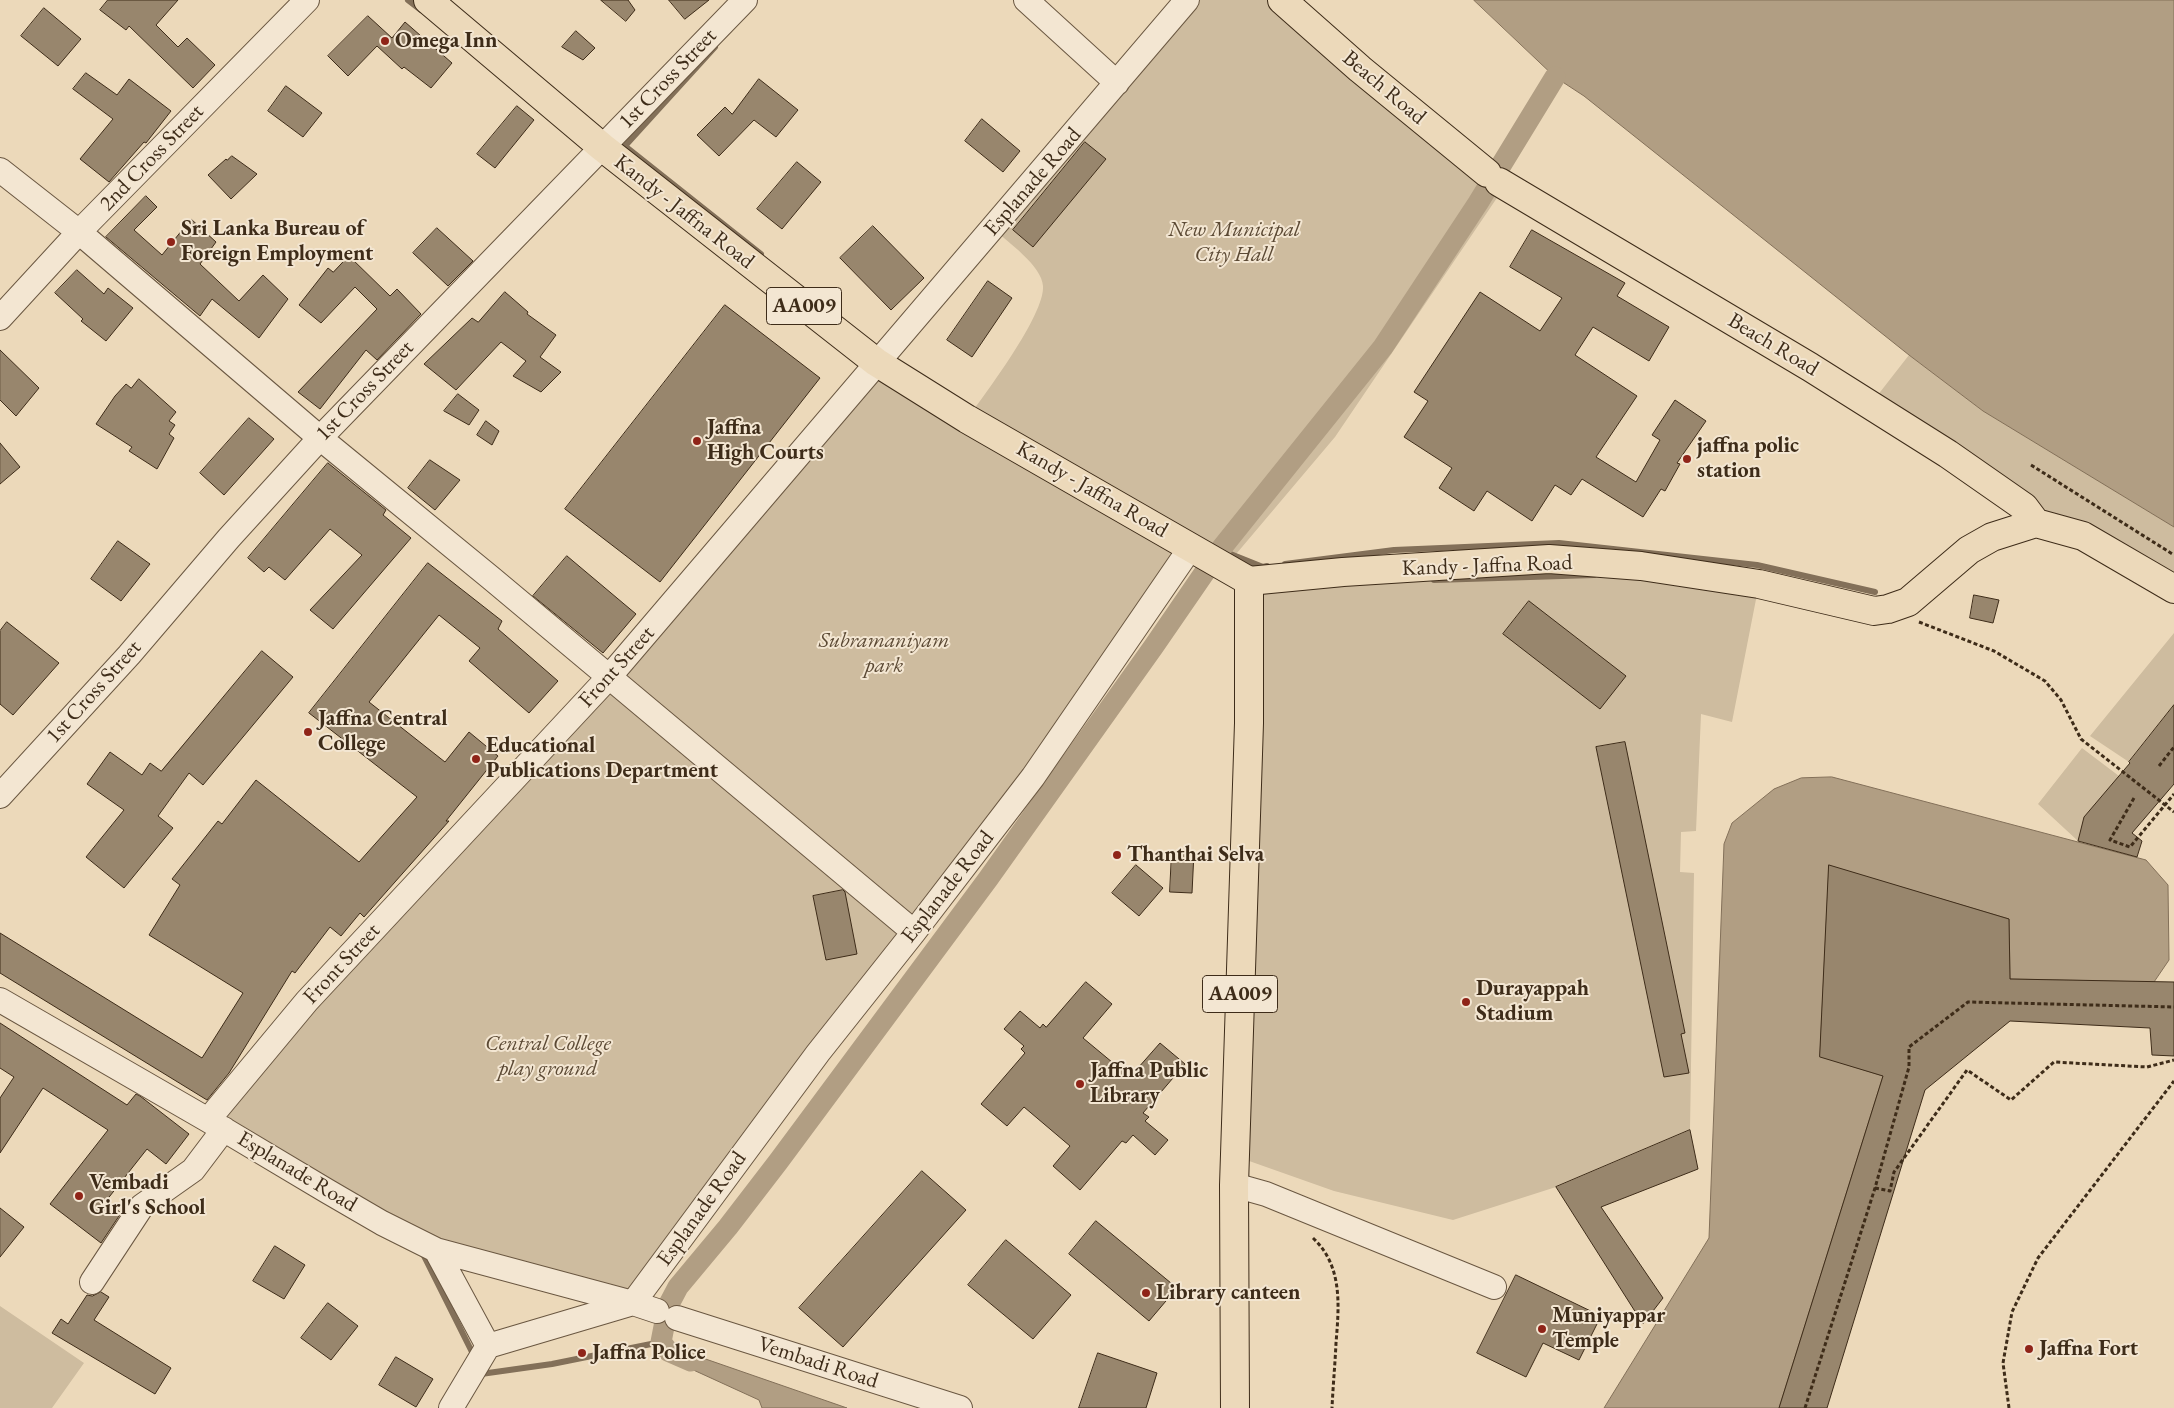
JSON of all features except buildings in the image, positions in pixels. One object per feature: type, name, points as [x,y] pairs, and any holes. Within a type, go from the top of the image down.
[{"type":"main road","name":"Kandy - Jaffna Road","points":[[428,0],[602,147],[876,362],[967,419],[1249,581],[1343,572],[1549,560],[1661,569],[1759,584],[1874,611],[1889,609]]},
{"type":"main road","name":"Beach Road","points":[[1282,0],[1360,69],[1493,178],[1810,366],[1948,454],[2024,507],[2036,523]]},
{"type":"main road","points":[[1889,609],[1908,602],[1969,550],[1992,537],[2036,523],[2083,536],[2174,589]]},
{"type":"main road","name":"AA009","points":[[1235,1408],[1234,1185],[1249,723],[1249,581]]},
{"type":"street","name":"2nd Cross Street","points":[[0,318],[79,232],[307,0]]},
{"type":"street","name":"1st Cross Street","points":[[0,796],[129,655],[229,538],[320,438],[745,0]]},
{"type":"street","points":[[1026,0],[1117,83]]},
{"type":"street","name":"Esplanade Road","points":[[876,362],[1187,0]]},
{"type":"street","points":[[0,170],[79,232],[320,438],[914,932]]},
{"type":"street","name":"Front Street","points":[[92,1282],[142,1206],[193,1170],[216,1124],[307,1001],[609,677],[876,362]]},
{"type":"street","name":"Esplanade Road","points":[[0,1000],[216,1124],[382,1223],[436,1250],[633,1303],[818,1053],[1033,777],[1191,547]]},
{"type":"street","points":[[1234,1185],[1266,1194],[1494,1287]]},
{"type":"street","points":[[436,1250],[481,1358]]},
{"type":"street","points":[[451,1408],[481,1358],[633,1303]]},
{"type":"street","name":"Vembadi Road","points":[[633,1303],[960,1408]]},
{"type":"path","points":[[2031,465],[2174,555]]},
{"type":"path","points":[[1889,609],[1994,652],[2045,681],[2060,700],[2081,738],[2174,812]]},
{"type":"path","points":[[2159,766],[2174,747]]},
{"type":"path","points":[[2134,798],[2110,840],[2130,847],[2174,794]]},
{"type":"path","points":[[1805,1408],[1874,1188],[1909,1067],[1909,1047],[1968,1002],[2174,1007]]},
{"type":"path","points":[[1874,1188],[1890,1192],[1894,1172],[1967,1070],[2011,1100],[2054,1062],[2147,1067],[2174,1060]]},
{"type":"path","points":[[2009,1408],[2003,1363],[2012,1312],[2038,1258],[2174,1081]]},
{"type":"path","points":[[1306,1232],[1320,1244],[1333,1267],[1339,1296],[1332,1408]]},
{"type":"green space","points":[[1187,0],[1282,0],[1505,186],[1335,437],[1226,566],[1191,547],[633,1303],[436,1250],[208,1120],[876,362],[967,419],[1025,334],[1041,299],[1043,286],[1037,270],[1031,263],[993,229]]},
{"type":"green space","points":[[1909,355],[1983,411],[2174,527],[2174,589],[1870,405]]},
{"type":"green space","name":"Durayappah Stadium","points":[[1549,559],[1759,584],[1732,722],[1701,714],[1696,831],[1681,832],[1680,872],[1694,873],[1690,1130],[1556,1187],[1453,1220],[1334,1191],[1235,1156],[1249,581]]},
{"type":"green space","points":[[2174,633],[2174,705],[2129,762],[2090,736]]},
{"type":"green space","points":[[2082,748],[2119,776],[2078,841],[2038,804]]},
{"type":"green space","points":[[0,1306],[84,1363],[52,1408],[0,1408]]},
{"type":"shaded area","points":[[1474,0],[2174,0],[2174,527],[1983,411],[1909,355],[1584,96],[1555,77]]},
{"type":"shaded area","points":[[1832,777],[2146,860],[2168,885],[2169,960],[2154,982],[2010,979],[2009,919],[1829,866],[1820,1056],[1883,1076],[1779,1408],[1604,1408],[1709,1238],[1724,844],[1732,823],[1774,789],[1801,778]]},
{"type":"shaded area","points":[[694,1355],[847,1408],[762,1408],[759,1400],[689,1368]]},
{"type":"waterway","points":[[408,0],[421,10]]},
{"type":"waterway","points":[[715,47],[625,146],[761,254]]},
{"type":"waterway","points":[[691,1361],[668,1351],[661,1342],[668,1306],[678,1287],[728,1227],[778,1162],[988,879],[1220,550],[1383,347],[1478,203],[1555,77]]},
{"type":"waterway","points":[[1285,564],[1394,550],[1559,543],[1757,565],[1875,592]]},
{"type":"waterway","points":[[1223,551],[1263,567],[1267,566]]},
{"type":"waterway","points":[[1434,580],[1594,575]]},
{"type":"waterway","points":[[422,1252],[475,1358]]},
{"type":"waterway","points":[[481,1374],[552,1364],[661,1342]]},
{"type":"place","name":"Omega Inn","points":[[385,41]]},
{"type":"place","name":"Sri Lanka Bureau of Foreign Employment","points":[[171,242]]},
{"type":"place","name":"Jaffna High Courts","points":[[697,441]]},
{"type":"place","name":"jaffna polic station","points":[[1687,459]]},
{"type":"place","name":"Jaffna Central College","points":[[308,732]]},
{"type":"place","name":"Educational Publications Department","points":[[476,759]]},
{"type":"place","name":"Thanthai Selva","points":[[1117,855]]},
{"type":"place","name":"Durayappah Stadium","points":[[1466,1002]]},
{"type":"place","name":"Jaffna Public Library","points":[[1080,1084]]},
{"type":"place","name":"Vembadi Girl's School","points":[[79,1196]]},
{"type":"place","name":"Library canteen","points":[[1146,1293]]},
{"type":"place","name":"Muniyappar Temple","points":[[1542,1329]]},
{"type":"place","name":"Jaffna Fort","points":[[2029,1349]]},
{"type":"place","name":"Jaffna Police","points":[[582,1353]]},
{"type":"park label","name":"New Municipal City Hall","points":[[1234,242]]},
{"type":"park label","name":"Subramaniyam park","points":[[884,654]]},
{"type":"park label","name":"Central College play ground","points":[[548,1056]]}]
